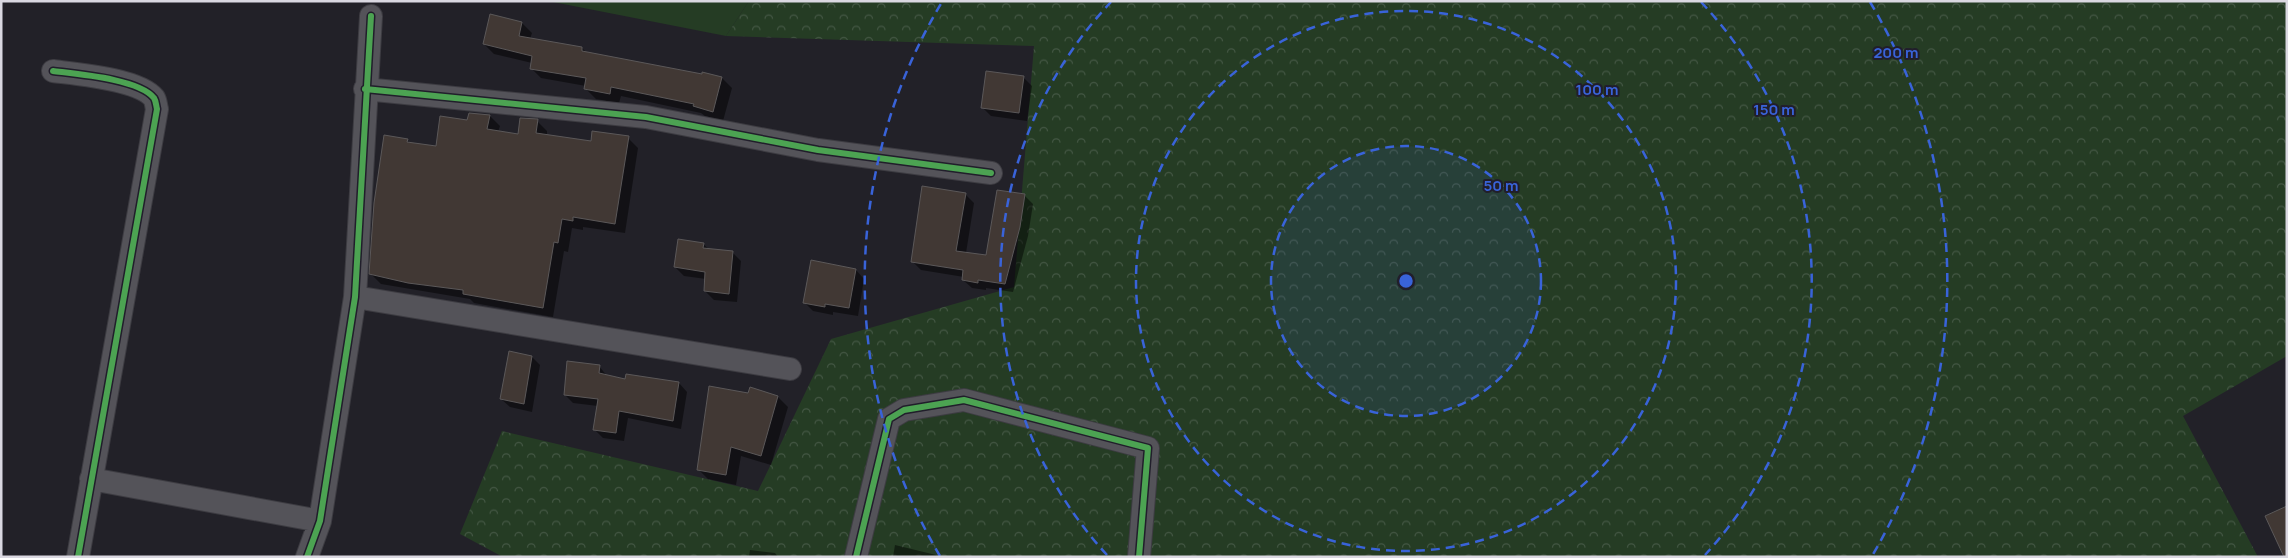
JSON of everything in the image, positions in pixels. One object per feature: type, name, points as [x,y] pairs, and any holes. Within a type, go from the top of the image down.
[{"type":"street","points":[[307,557],[320,521],[355,297],[370,16]]},
{"type":"street","points":[[53,71],[102,78],[140,87],[154,98],[157,109],[78,557]]},
{"type":"street","points":[[365,89],[646,116],[818,150],[991,173]]},
{"type":"street","points":[[355,297],[790,370]]},
{"type":"street","points":[[856,557],[889,418],[904,410],[964,400],[1148,448],[1139,557]]},
{"type":"street","points":[[91,479],[320,521]]},
{"type":"green space","points":[[548,1],[749,1],[726,36]]},
{"type":"green space","points":[[749,1],[2287,1],[2287,356],[2183,416],[2258,557],[503,557],[460,534],[502,431],[758,491],[831,339],[1014,287],[1034,46],[726,36]]},
{"type":"building","points":[[490,14],[522,22],[519,36],[582,47],[582,51],[722,77],[713,112],[693,106],[694,104],[611,87],[610,94],[584,89],[586,78],[530,69],[532,56],[483,44]]},
{"type":"building","points":[[986,71],[1024,76],[1019,113],[981,108]]},
{"type":"building","points":[[469,113],[490,115],[487,129],[518,134],[520,118],[538,119],[536,133],[591,141],[592,131],[629,136],[615,224],[573,217],[573,221],[562,219],[558,243],[554,242],[543,308],[463,294],[463,290],[408,283],[369,274],[374,203],[384,135],[408,139],[407,142],[436,146],[440,116],[467,120]]},
{"type":"building","points":[[922,186],[966,193],[956,251],[986,255],[997,190],[1025,194],[1020,227],[1005,284],[978,280],[978,283],[962,280],[963,270],[911,262]]},
{"type":"building","points":[[678,239],[704,243],[703,248],[733,251],[729,294],[704,291],[705,272],[674,267]]},
{"type":"building","points":[[811,260],[856,269],[849,308],[825,304],[825,307],[803,303]]},
{"type":"building","points":[[509,351],[532,356],[524,404],[500,399]]},
{"type":"building","points":[[567,361],[600,365],[599,373],[625,379],[626,374],[679,382],[673,421],[619,411],[616,433],[593,430],[598,399],[564,395]]},
{"type":"building","points":[[709,386],[748,393],[750,387],[778,396],[761,456],[731,447],[726,475],[697,470]]},
{"type":"building","points":[[2287,506],[2287,557],[2284,557],[2265,516]]},
{"type":"cycle path","points":[[307,557],[320,521],[355,297],[371,16]]},
{"type":"cycle path","points":[[53,71],[92,76],[135,86],[154,98],[157,109],[78,557]]},
{"type":"cycle path","points":[[365,89],[646,117],[818,150],[991,173]]},
{"type":"cycle path","points":[[856,557],[889,419],[904,410],[964,400],[1148,448],[1139,557]]}]
